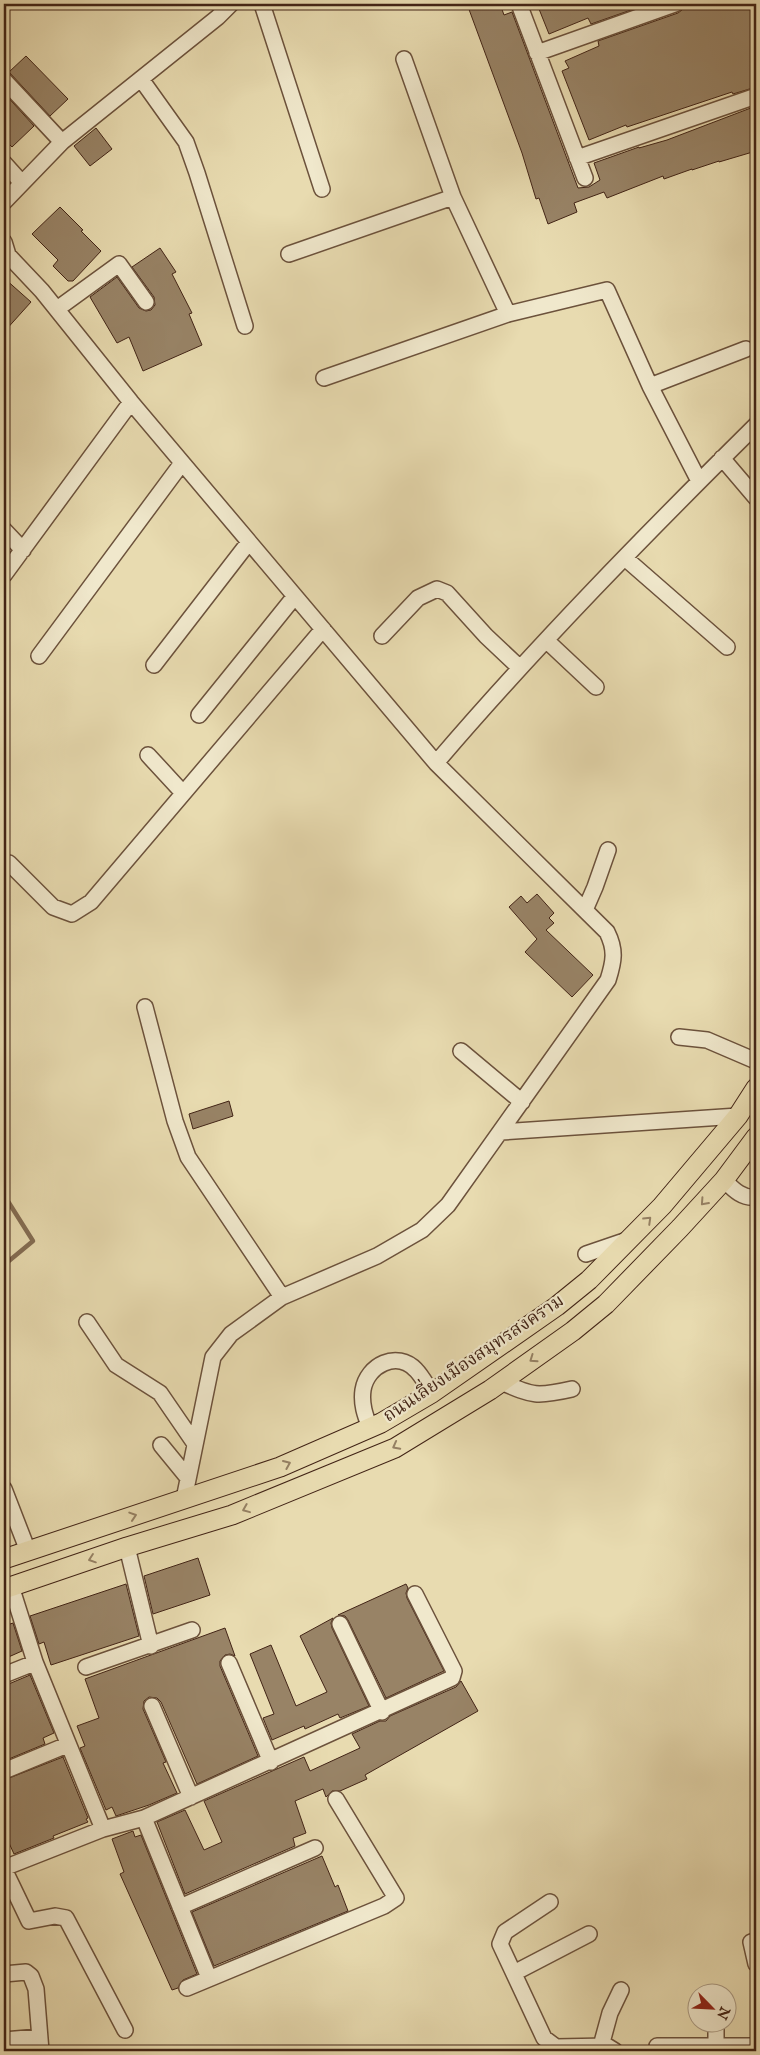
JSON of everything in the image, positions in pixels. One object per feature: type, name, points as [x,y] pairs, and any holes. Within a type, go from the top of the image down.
[{"type":"main road","name":"ถนนเลี่ยงเมืองสมุทรสงคราม","points":[[4,1559],[280,1466],[370,1428],[432,1393],[557,1306],[589,1280],[662,1206],[738,1116],[756,1088]]},
{"type":"main road","name":"ถนนเลี่ยงเมืองสมุทรสงคราม","points":[[7,1588],[127,1547],[232,1515],[395,1448],[501,1382],[573,1331],[606,1304],[724,1180],[756,1137]]},
{"type":"street","points":[[4,202],[62,142],[218,17],[231,4]]},
{"type":"street","points":[[262,4],[322,189]]},
{"type":"street","points":[[519,4],[585,178]]},
{"type":"street","points":[[537,53],[675,4]]},
{"type":"street","points":[[404,59],[453,196],[508,314]]},
{"type":"street","points":[[141,79],[186,142],[198,173],[245,326]]},
{"type":"street","points":[[4,80],[62,142]]},
{"type":"street","points":[[577,158],[756,96]]},
{"type":"street","points":[[4,163],[22,183]]},
{"type":"street","points":[[289,254],[453,196]]},
{"type":"street","points":[[5,252],[57,309],[131,402],[436,763],[607,932],[614,945],[613,966],[608,980],[448,1205],[422,1230],[377,1256],[282,1297],[231,1334],[213,1357],[184,1499]]},
{"type":"street","points":[[57,309],[119,264],[146,302]]},
{"type":"street","points":[[324,378],[508,314],[607,290],[650,386],[700,480]]},
{"type":"street","points":[[650,386],[746,349]]},
{"type":"street","points":[[4,575],[131,402]]},
{"type":"street","points":[[436,763],[520,668],[624,558],[756,424]]},
{"type":"street","points":[[722,458],[756,498]]},
{"type":"street","points":[[39,656],[182,463]]},
{"type":"street","points":[[4,530],[22,550]]},
{"type":"street","points":[[154,664],[249,542]]},
{"type":"street","points":[[624,558],[727,647]]},
{"type":"street","points":[[382,636],[418,598],[437,589],[447,593],[486,636],[520,668]]},
{"type":"street","points":[[199,715],[295,596]]},
{"type":"street","points":[[9,863],[53,907],[72,914],[91,902],[323,629]]},
{"type":"street","points":[[547,641],[596,687]]},
{"type":"street","points":[[148,755],[183,793]]},
{"type":"street","points":[[585,910],[608,850]]},
{"type":"street","points":[[145,1007],[175,1121],[188,1157],[282,1297]]},
{"type":"street","points":[[679,1037],[707,1040],[756,1061]]},
{"type":"street","points":[[461,1051],[522,1102]]},
{"type":"street","points":[[501,1132],[738,1116]]},
{"type":"street","points":[[724,1180],[737,1193],[750,1198],[756,1197]]},
{"type":"street","points":[[586,1254],[627,1240]]},
{"type":"street","points":[[87,1322],[116,1365],[160,1393],[195,1444]]},
{"type":"street","points":[[370,1428],[362,1407],[363,1388],[371,1372],[382,1363],[399,1360],[416,1369],[432,1393]]},
{"type":"street","points":[[501,1382],[528,1394],[546,1395],[572,1390]]},
{"type":"street","points":[[161,1445],[188,1478]]},
{"type":"street","points":[[4,1489],[28,1551]]},
{"type":"street","points":[[127,1547],[151,1646]]},
{"type":"street","points":[[7,1588],[103,1829]]},
{"type":"street","points":[[125,2030],[66,1918],[55,1916],[29,1921],[4,1868],[103,1829],[144,1818],[382,1712],[452,1678],[454,1671],[416,1594]]},
{"type":"street","points":[[340,1624],[382,1712]]},
{"type":"street","points":[[86,1667],[151,1646],[192,1630]]},
{"type":"street","points":[[4,1675],[34,1663]]},
{"type":"street","points":[[229,1663],[271,1762]]},
{"type":"street","points":[[152,1706],[191,1797]]},
{"type":"street","points":[[4,1771],[67,1745]]},
{"type":"street","points":[[187,1988],[384,1906],[396,1898],[336,1799]]},
{"type":"street","points":[[144,1818],[209,1978]]},
{"type":"street","points":[[180,1907],[315,1848]]},
{"type":"street","points":[[550,1902],[505,1932],[500,1944],[544,2038],[556,2047],[608,2048],[610,2013],[621,1990]]},
{"type":"street","points":[[514,1973],[589,1934]]},
{"type":"street","points":[[751,1942],[756,1964]]},
{"type":"street","points":[[4,1974],[26,1972],[31,1976],[36,1989],[40,2044],[4,2040]]},
{"type":"street","points":[[716,2032],[716,2046]]},
{"type":"street","points":[[657,2046],[681,2048],[756,2046]]},
{"type":"building","points":[[467,4],[500,4],[504,15],[512,12],[578,188],[589,187],[600,180],[594,163],[639,147],[667,140],[756,106],[756,151],[664,179],[663,176],[607,198],[604,192],[574,203],[577,212],[548,224],[539,198],[536,199],[522,153]]},
{"type":"building","points":[[537,4],[648,4],[591,24],[588,18],[549,34]]},
{"type":"building","points":[[684,4],[699,4],[700,9],[714,4],[756,4],[756,87],[733,94],[732,92],[627,127],[626,125],[589,140],[562,71],[569,68],[565,61],[599,46],[598,41],[678,13],[682,10]]},
{"type":"building","points":[[26,56],[68,99],[50,116],[9,72]]},
{"type":"building","points":[[4,93],[34,126],[12,147],[4,139]]},
{"type":"building","points":[[96,128],[112,149],[90,166],[74,146]]},
{"type":"building","points":[[60,207],[101,251],[73,281],[68,281],[53,266],[58,260],[32,234]]},
{"type":"building","points":[[160,248],[176,272],[172,274],[192,313],[189,314],[202,345],[143,371],[129,337],[117,343],[90,297],[117,277],[139,308],[146,311],[151,310],[155,305],[154,297],[132,267]]},
{"type":"building","points":[[4,278],[31,302],[4,332]]},
{"type":"building","points":[[537,894],[554,913],[549,918],[554,923],[546,930],[593,975],[572,997],[525,952],[537,939],[509,907],[521,896],[527,903]]},
{"type":"building","points":[[229,1101],[233,1116],[193,1129],[189,1114]]},
{"type":"building","points":[[198,1558],[210,1595],[153,1614],[144,1576]]},
{"type":"building","points":[[126,1584],[139,1636],[51,1665],[44,1642],[39,1644],[30,1616]]},
{"type":"building","points":[[406,1584],[408,1588],[407,1598],[444,1671],[386,1698],[348,1620],[345,1616],[338,1615]]},
{"type":"building","points":[[333,1618],[332,1628],[369,1706],[340,1718],[338,1714],[305,1729],[304,1726],[272,1740],[263,1718],[274,1714],[250,1654],[271,1645],[296,1706],[327,1692],[300,1636]]},
{"type":"building","points":[[13,1623],[22,1651],[4,1659],[4,1626]]},
{"type":"building","points":[[225,1628],[235,1656],[225,1655],[220,1661],[220,1666],[258,1756],[197,1784],[161,1702],[157,1698],[149,1697],[144,1701],[143,1709],[166,1762],[163,1763],[177,1793],[116,1816],[112,1807],[106,1810],[80,1748],[85,1746],[77,1726],[99,1718],[85,1679]]},
{"type":"building","points":[[30,1675],[54,1733],[43,1738],[45,1744],[4,1761],[4,1686]]},
{"type":"building","points":[[461,1681],[478,1711],[365,1775],[367,1779],[340,1791],[332,1791],[326,1797],[323,1789],[295,1801],[306,1833],[293,1838],[295,1846],[185,1894],[157,1822],[185,1810],[204,1850],[222,1842],[204,1801],[304,1757],[310,1771],[360,1748],[352,1734],[380,1721],[386,1721],[390,1716],[456,1687]]},
{"type":"building","points":[[63,1757],[88,1822],[14,1854],[4,1832],[4,1780]]},
{"type":"building","points":[[133,1831],[135,1837],[141,1835],[197,1974],[183,1980],[178,1988],[172,1990],[120,1874],[124,1872],[112,1839]]},
{"type":"building","points":[[322,1856],[335,1887],[338,1885],[348,1911],[214,1966],[192,1912]]},
{"type":"waterway","points":[[4,1195],[33,1241],[4,1265]]}]
